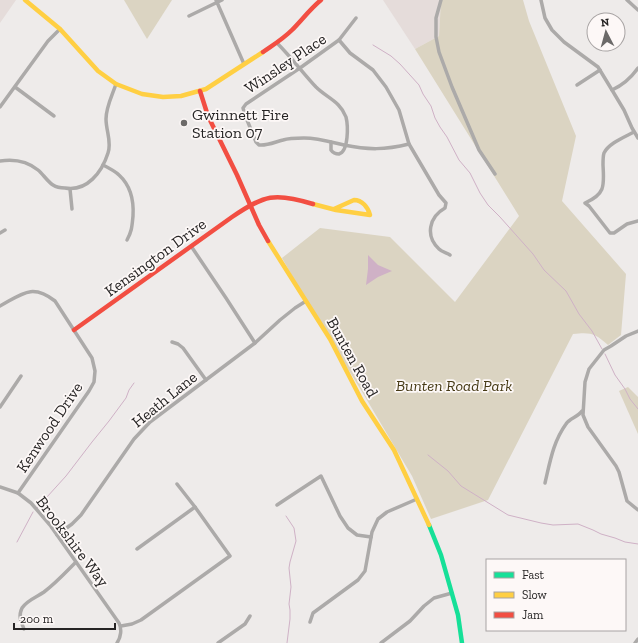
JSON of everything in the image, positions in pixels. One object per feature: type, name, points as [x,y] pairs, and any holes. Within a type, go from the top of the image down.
[{"type":"street","points":[[25,0],[60,29],[98,71],[116,84],[142,94],[163,97],[181,96],[200,91],[244,64],[277,43],[291,31],[321,0]]},
{"type":"street","points":[[189,16],[217,1],[222,0]]},
{"type":"street","points":[[441,0],[436,18],[436,37],[439,52],[479,150],[496,174]]},
{"type":"street","points":[[541,0],[545,18],[552,30],[564,42],[598,67],[638,138]]},
{"type":"street","points":[[627,0],[638,10]]},
{"type":"street","points":[[217,1],[244,64]]},
{"type":"street","name":"Winsley Place","points":[[356,18],[339,40],[246,104],[243,108],[256,142],[263,146],[283,140],[315,138],[373,149],[392,148],[409,144]]},
{"type":"street","points":[[0,106],[48,41],[60,29]]},
{"type":"street","points":[[339,40],[350,53],[373,70],[386,87],[399,110],[409,144],[439,195],[446,203],[445,208],[434,218],[430,234],[434,243],[440,250],[450,255]]},
{"type":"street","points":[[277,43],[316,86],[333,99],[344,113],[348,131],[345,149],[342,153],[333,153],[331,150],[331,142]]},
{"type":"street","points":[[612,90],[630,79],[638,68]]},
{"type":"street","points":[[577,85],[600,70]]},
{"type":"street","points":[[0,161],[21,161],[38,170],[53,185],[70,189],[79,188],[87,184],[103,165],[108,152],[110,145],[106,118],[116,84]]},
{"type":"street","points":[[15,87],[54,116]]},
{"type":"street","name":"Bunten Road","points":[[200,91],[208,116],[237,175],[259,225],[330,339],[362,401],[394,450],[440,551],[458,615],[462,643]]},
{"type":"street","points":[[634,132],[612,144],[604,153],[603,188],[599,194],[585,203],[589,206],[610,234],[627,224],[638,221]]},
{"type":"street","points":[[103,165],[119,175],[132,195],[134,206],[131,232],[127,240]]},
{"type":"street","points":[[70,189],[72,209]]},
{"type":"street","name":"Kensington Drive","points":[[74,330],[191,246],[250,205],[262,199],[283,197],[300,199],[334,209],[370,215],[370,213],[358,200],[354,200],[334,209]]},
{"type":"street","points":[[0,233],[5,230]]},
{"type":"street","points":[[191,246],[255,343]]},
{"type":"street","name":"Kenwood Drive","points":[[0,306],[28,292],[40,292],[55,301],[92,358],[96,371],[94,382],[89,392],[18,492]]},
{"type":"street","name":"Heath Lane","points":[[57,535],[81,515],[134,439],[150,422],[255,343],[280,320],[306,301]]},
{"type":"street","points":[[638,331],[626,336],[604,350],[589,369],[585,382],[583,415],[588,427],[616,466],[627,501],[638,510]]},
{"type":"street","points":[[172,342],[183,348],[206,380]]},
{"type":"street","points":[[0,407],[20,376]]},
{"type":"street","points":[[545,483],[552,453],[562,429],[568,421],[580,415],[584,408]]},
{"type":"street","points":[[277,505],[321,476],[340,516],[348,528],[357,534],[371,538]]},
{"type":"street","points":[[117,643],[121,635],[120,626],[132,624],[140,620],[230,556],[178,484]]},
{"type":"street","name":"Brookshire Way","points":[[0,487],[18,492],[31,503],[57,535],[120,626]]},
{"type":"street","points":[[310,622],[313,613],[358,580],[365,571],[371,538],[378,519],[387,512],[416,499]]},
{"type":"street","points":[[136,549],[195,507]]},
{"type":"street","points":[[24,629],[19,617],[22,609],[28,602],[55,583],[76,562]]},
{"type":"street","points":[[381,643],[410,621],[434,598],[452,593]]},
{"type":"street","points":[[218,643],[245,624],[250,616]]},
{"type":"street","points":[[635,643],[638,639]]},
{"type":"shaded area","points":[[0,0],[16,0],[0,23]]},
{"type":"shaded area","points":[[383,0],[441,0],[439,36],[415,49]]},
{"type":"shaded area","points":[[368,255],[378,265],[392,271],[378,277],[366,285],[368,269]]},
{"type":"green space","points":[[124,0],[172,0],[147,39]]},
{"type":"green space","name":"Bunten Road Park","points":[[441,0],[523,0],[529,21],[576,136],[562,201],[626,274],[621,335],[608,345],[592,334],[573,334],[488,500],[431,519],[412,476],[318,321],[282,258],[320,228],[390,237],[455,302],[519,216],[415,49],[439,36]]},
{"type":"green space","points":[[628,387],[638,397],[638,434],[619,391]]},
{"type":"waterway","points":[[373,45],[391,56],[419,85],[431,106],[440,127],[459,160],[470,173],[488,205],[533,254],[544,270],[566,291],[602,349]]},
{"type":"waterway","points":[[605,354],[615,375],[638,409]]},
{"type":"waterway","points":[[37,508],[66,476],[109,421],[126,398],[134,383]]},
{"type":"waterway","points":[[428,455],[448,471],[461,486],[508,515],[553,525],[578,524],[601,534],[625,542],[638,544]]},
{"type":"waterway","points":[[17,542],[33,512]]},
{"type":"waterway","points":[[286,516],[294,528],[296,541],[289,568],[291,587],[289,604],[290,619],[287,643]]},
{"type":"traffic: fast","points":[[429,525],[441,555],[458,615],[462,643]]},
{"type":"traffic: slow","points":[[25,0],[60,29],[98,71],[116,84],[142,94],[163,97],[181,96],[206,89],[263,52]]},
{"type":"traffic: slow","points":[[313,204],[336,210],[370,215],[364,204],[357,200],[334,209]]},
{"type":"traffic: slow","points":[[268,241],[330,339],[362,401],[394,450],[429,525]]},
{"type":"traffic: jam","points":[[263,52],[289,33],[321,0]]},
{"type":"traffic: jam","points":[[200,91],[208,116],[268,241]]},
{"type":"traffic: jam","points":[[74,330],[232,217],[253,204],[262,200],[279,197],[300,200],[313,204]]},
{"type":"place","name":"Gwinnett Fire Station 07","points":[[184,123]]}]
